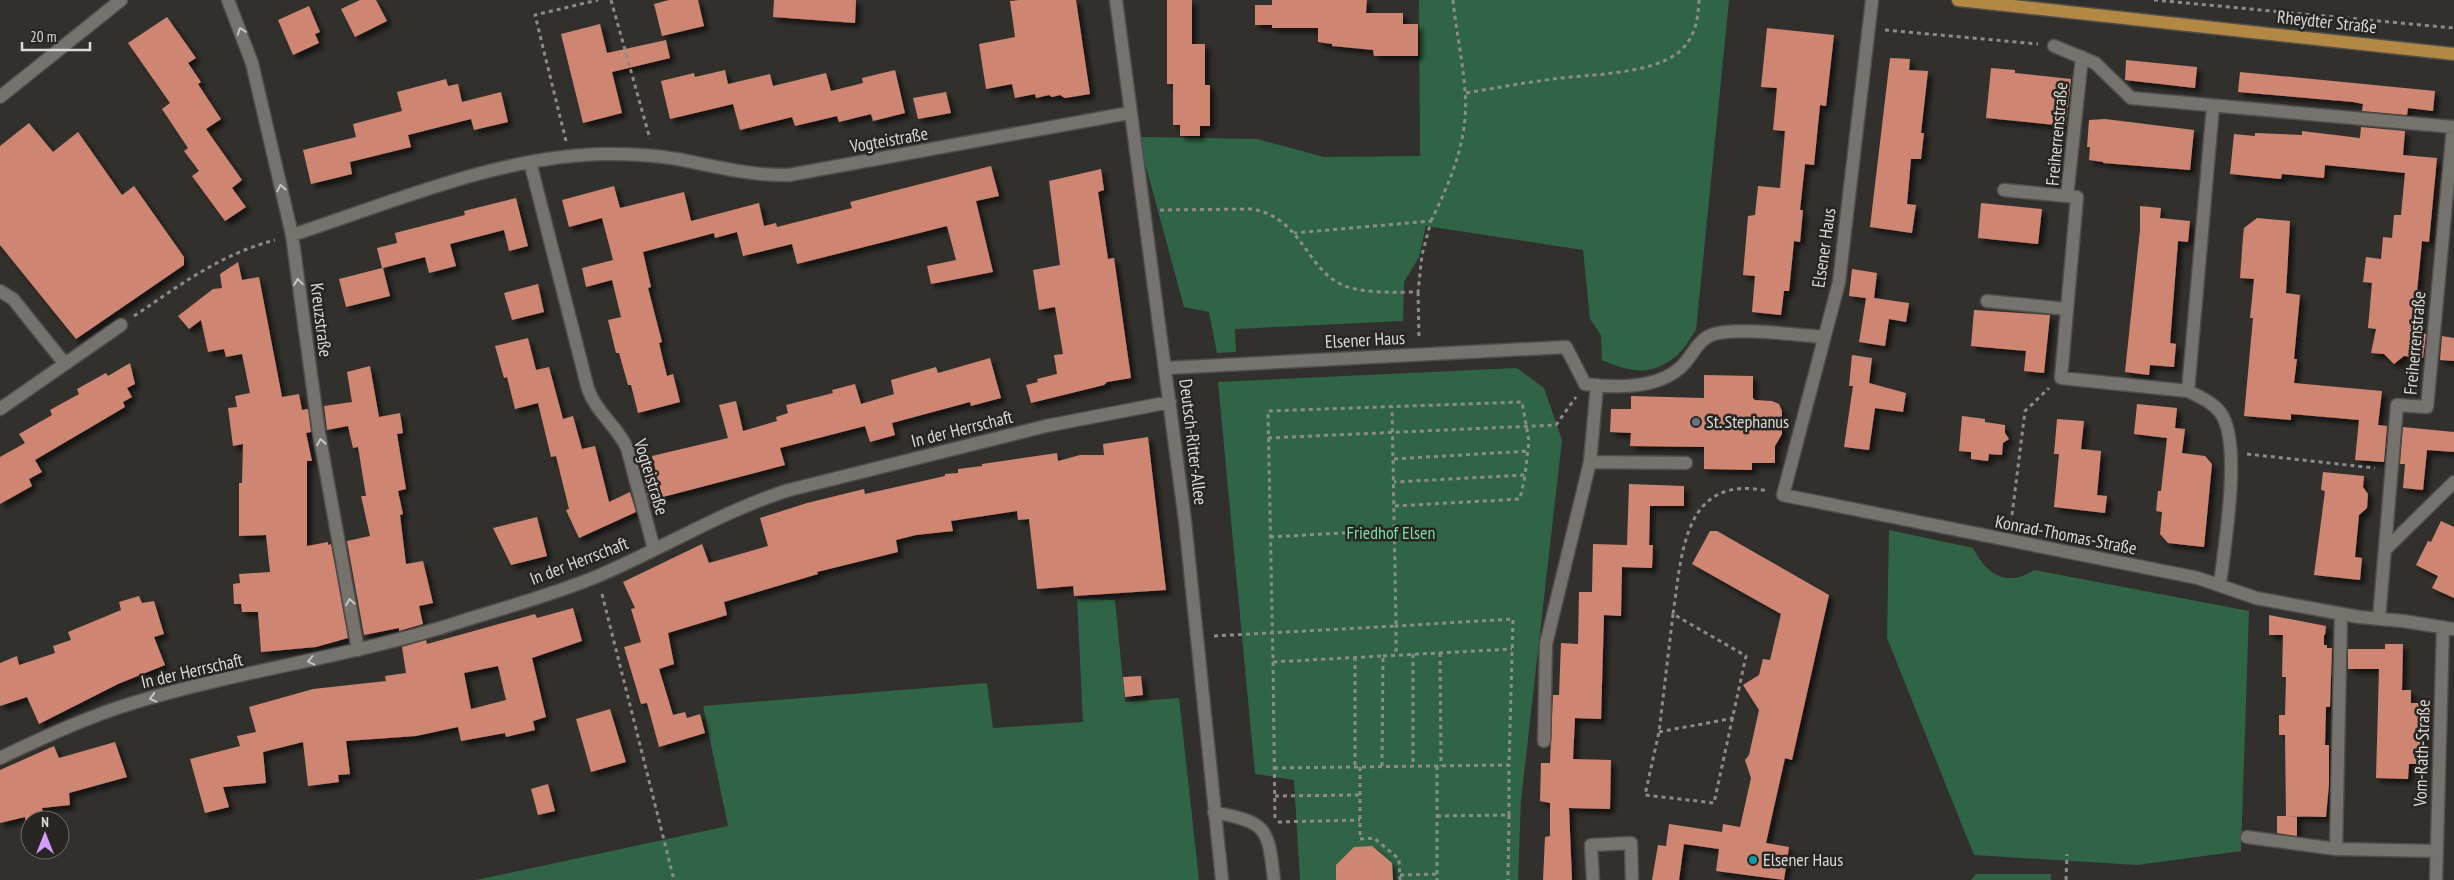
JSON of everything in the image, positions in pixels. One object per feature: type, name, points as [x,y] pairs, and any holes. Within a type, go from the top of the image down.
[{"type":"main road","name":"Rheydter Straße","points":[[1958,0],[2027,3],[2454,54]]},
{"type":"street","points":[[0,97],[121,0]]},
{"type":"street","name":"Kreuzstraße","points":[[228,0],[252,63],[292,235],[319,433],[358,650]]},
{"type":"street","name":"Elsener Haus","points":[[1783,495],[1839,282],[1872,0]]},
{"type":"street","name":"Deutsch-Ritter-Allee","points":[[1117,4],[1129,114],[1166,368],[1222,880]]},
{"type":"street","name":"Freiherrenstraße","points":[[2054,46],[2095,63],[2131,98],[2453,127],[2427,407],[2397,405],[2379,619]]},
{"type":"street","name":"Freiherrenstraße","points":[[2061,378],[2077,197],[2068,196],[2082,57]]},
{"type":"street","points":[[2188,391],[2213,106]]},
{"type":"street","name":"Vogteistraße","points":[[292,235],[473,176],[530,162],[605,154],[654,156],[764,174],[798,174],[1129,114]]},
{"type":"street","name":"Vogteistraße","points":[[530,162],[588,389],[596,407],[620,436],[627,448],[654,549]]},
{"type":"street","points":[[2004,190],[2068,196]]},
{"type":"street","points":[[0,291],[13,299],[65,364]]},
{"type":"street","points":[[1986,301],[2067,309]]},
{"type":"street","points":[[0,409],[121,325]]},
{"type":"street","points":[[1544,741],[1547,635],[1590,462],[1591,385],[1635,385],[1669,375],[1685,363],[1702,340],[1712,334],[1722,332],[1824,337]]},
{"type":"street","name":"Elsener Haus","points":[[1166,368],[1566,347],[1591,385]]},
{"type":"street","points":[[2061,378],[2188,391],[2208,402],[2220,413],[2228,428],[2231,452],[2220,585]]},
{"type":"street","name":"In der Herrschaft","points":[[0,758],[77,724],[138,702],[358,650],[449,625],[598,576],[753,503],[789,490],[1046,426],[1170,402]]},
{"type":"street","points":[[1590,462],[1686,463]]},
{"type":"street","points":[[2384,550],[2454,482]]},
{"type":"street","name":"Konrad-Thomas-Straße","points":[[1783,495],[2198,578],[2248,596],[2340,614],[2449,628]]},
{"type":"street","points":[[2336,849],[2340,614]]},
{"type":"street","name":"Vom-Rath-Straße","points":[[2436,880],[2449,628]]},
{"type":"street","points":[[1214,812],[1247,819],[1261,827],[1269,843],[1274,880]]},
{"type":"street","points":[[2247,838],[2336,849],[2437,851]]},
{"type":"street","points":[[1593,880],[1591,845],[1631,843],[1632,880]]},
{"type":"path","points":[[570,157],[534,15],[598,0]]},
{"type":"path","points":[[611,0],[654,156]]},
{"type":"path","points":[[1420,354],[1418,292],[1422,255],[1431,220],[1450,183],[1463,130],[1466,93],[1453,0]]},
{"type":"path","points":[[1466,93],[1536,81],[1607,73],[1662,61],[1681,50],[1693,35],[1699,0]]},
{"type":"path","points":[[2154,0],[2454,28]]},
{"type":"path","points":[[1902,32],[2054,46]]},
{"type":"path","points":[[1142,210],[1252,209],[1272,215],[1294,233],[1323,269],[1345,286],[1375,291],[1418,292]]},
{"type":"path","points":[[1294,233],[1431,220]]},
{"type":"path","points":[[121,325],[220,260],[246,248],[292,235]]},
{"type":"path","points":[[2007,541],[2015,506],[2025,411],[2061,378]]},
{"type":"path","points":[[1268,438],[1556,424],[1591,385]]},
{"type":"path","points":[[1360,820],[1275,822],[1268,411],[1522,402],[1527,426],[1529,451],[1520,499],[1395,506]]},
{"type":"path","points":[[1392,407],[1396,655]]},
{"type":"path","points":[[1394,459],[1529,451]]},
{"type":"path","points":[[2231,452],[2391,470]]},
{"type":"path","points":[[1394,482],[1525,475]]},
{"type":"path","points":[[1673,614],[1746,656],[1734,718],[1714,802],[1645,795],[1659,732],[1673,614],[1681,559],[1687,535],[1706,502],[1718,493],[1733,489],[1757,489],[1783,495]]},
{"type":"path","points":[[1270,537],[1395,530]]},
{"type":"path","points":[[598,576],[674,880]]},
{"type":"path","points":[[1196,636],[1513,619],[1508,880]]},
{"type":"path","points":[[1273,662],[1512,649]]},
{"type":"path","points":[[1437,880],[1440,653]]},
{"type":"path","points":[[1412,654],[1412,766]]},
{"type":"path","points":[[1382,656],[1382,766]]},
{"type":"path","points":[[1355,657],[1355,767]]},
{"type":"path","points":[[1659,732],[1734,718]]},
{"type":"path","points":[[1274,768],[1509,765]]},
{"type":"path","points":[[1360,767],[1360,839],[1374,838],[1399,859],[1400,878],[1437,874]]},
{"type":"path","points":[[1275,796],[1360,795]]},
{"type":"path","points":[[1437,816],[1509,814]]},
{"type":"path","points":[[2066,880],[2068,854]]},
{"type":"green space","points":[[1419,0],[1729,0],[1696,330],[1682,351],[1667,363],[1649,370],[1631,370],[1602,360],[1601,335],[1590,319],[1583,250],[1426,226],[1419,257],[1404,282],[1403,321],[1235,329],[1236,352],[1217,353],[1209,312],[1184,307],[1138,137],[1257,139],[1324,157],[1420,156]]},
{"type":"green space","name":"Friedhof Elsen","points":[[1517,368],[1544,388],[1562,440],[1521,800],[1518,880],[1300,880],[1294,780],[1255,774],[1218,382]]},
{"type":"green space","points":[[1889,530],[1973,548],[1984,565],[1998,576],[2006,578],[2015,578],[2034,570],[2249,611],[2241,851],[2137,865],[1974,855],[1887,638]]},
{"type":"green space","points":[[1077,599],[1115,600],[1125,702],[1179,698],[1199,880],[476,880],[728,826],[703,706],[987,683],[993,728],[1083,722]]},
{"type":"green space","points":[[1976,874],[2051,874],[2051,880],[1971,880]]},
{"type":"building","points":[[360,0],[376,0],[387,21],[355,37],[341,9]]},
{"type":"building","points":[[669,0],[698,0],[704,26],[662,36],[654,4]]},
{"type":"building","points":[[774,0],[856,0],[855,23],[773,17]]},
{"type":"building","points":[[1076,0],[1090,94],[1065,98],[1060,95],[1052,97],[1049,95],[1036,98],[1035,94],[1015,98],[1012,84],[986,89],[979,44],[1015,37],[1010,1]]},
{"type":"building","points":[[1167,0],[1192,0],[1192,44],[1205,44],[1205,85],[1210,85],[1210,126],[1200,126],[1200,136],[1180,136],[1180,125],[1173,125],[1173,84],[1167,84]]},
{"type":"building","points":[[1272,0],[1367,0],[1366,13],[1403,13],[1403,24],[1418,24],[1418,56],[1374,56],[1373,50],[1332,46],[1332,44],[1318,42],[1318,28],[1272,28],[1272,25],[1255,25],[1255,5],[1272,5]]},
{"type":"building","points":[[309,6],[320,32],[315,34],[319,43],[293,55],[278,20]]},
{"type":"building","points":[[167,17],[196,58],[188,63],[201,82],[198,84],[221,119],[206,129],[242,180],[232,188],[246,207],[225,221],[192,176],[199,171],[184,151],[188,148],[162,109],[170,103],[128,43]]},
{"type":"building","points":[[600,24],[607,53],[666,40],[670,58],[612,72],[622,113],[583,123],[561,34]]},
{"type":"building","points":[[1767,28],[1834,35],[1826,106],[1820,105],[1814,165],[1805,164],[1800,210],[1803,210],[1800,242],[1794,241],[1789,291],[1784,291],[1781,315],[1752,312],[1755,276],[1743,275],[1748,216],[1755,215],[1758,186],[1780,188],[1785,131],[1773,130],[1777,88],[1761,87]]},
{"type":"building","points":[[1890,58],[1910,59],[1909,70],[1928,71],[1921,133],[1924,133],[1921,159],[1911,159],[1907,204],[1916,205],[1912,233],[1870,227]]},
{"type":"building","points":[[2126,60],[2197,67],[2195,88],[2125,80]]},
{"type":"building","points":[[1991,68],[2015,70],[2015,73],[2071,79],[2066,126],[1986,118]]},
{"type":"building","points":[[725,70],[728,84],[770,74],[773,86],[826,73],[831,91],[863,83],[862,78],[895,70],[905,113],[873,121],[871,114],[839,122],[837,116],[795,126],[792,117],[740,130],[733,104],[670,119],[661,81],[694,73],[695,77]]},
{"type":"building","points":[[2240,72],[2435,91],[2433,111],[2408,108],[2407,115],[2362,111],[2363,104],[2353,102],[2238,92]]},
{"type":"building","points":[[446,79],[448,86],[458,84],[462,102],[501,92],[508,122],[474,130],[471,119],[408,135],[411,147],[350,162],[352,174],[311,184],[303,150],[356,137],[353,124],[402,111],[397,92]]},
{"type":"building","points":[[946,92],[951,113],[918,119],[913,98]]},
{"type":"building","points":[[2105,119],[2194,130],[2190,170],[2103,163],[2089,160],[2090,147],[2087,147],[2089,120]]},
{"type":"building","points":[[29,123],[53,152],[78,132],[122,195],[134,186],[184,257],[184,265],[76,339],[0,245],[0,146]]},
{"type":"building","points":[[2361,127],[2405,131],[2403,155],[2437,158],[2429,242],[2422,241],[2413,332],[2426,334],[2423,358],[2404,356],[2394,364],[2384,354],[2371,353],[2376,329],[2368,328],[2372,283],[2363,282],[2366,257],[2381,259],[2383,237],[2392,238],[2394,215],[2401,215],[2405,173],[2325,165],[2324,178],[2282,174],[2281,179],[2230,174],[2234,134],[2255,136],[2255,133],[2302,135],[2302,131],[2360,138]]},
{"type":"building","points":[[991,166],[999,196],[976,201],[993,272],[931,284],[927,266],[956,260],[947,226],[797,264],[792,244],[743,256],[737,232],[715,238],[714,233],[643,252],[651,287],[648,288],[662,342],[659,343],[667,376],[673,374],[680,402],[638,413],[631,385],[628,385],[619,353],[616,353],[608,320],[621,317],[612,280],[586,287],[582,268],[613,260],[602,218],[569,227],[562,200],[614,186],[620,208],[684,192],[691,221],[759,203],[764,226],[776,223],[777,227],[852,208],[850,202]]},
{"type":"building","points":[[1101,169],[1104,190],[1098,192],[1108,259],[1114,258],[1131,378],[1107,382],[1104,385],[1031,403],[1026,385],[1038,382],[1037,379],[1057,374],[1054,355],[1063,354],[1055,307],[1039,310],[1033,270],[1060,265],[1049,181]]},
{"type":"building","points":[[516,198],[528,246],[509,251],[504,230],[450,244],[456,266],[429,273],[425,257],[383,268],[390,296],[346,307],[339,279],[382,268],[377,248],[397,243],[395,233],[465,215],[464,211]]},
{"type":"building","points":[[1981,203],[2042,209],[2038,244],[1978,238]]},
{"type":"building","points":[[2140,206],[2161,208],[2160,218],[2190,221],[2188,242],[2178,241],[2170,343],[2176,344],[2174,367],[2150,365],[2149,375],[2125,372],[2140,230]]},
{"type":"building","points":[[2257,218],[2290,221],[2286,293],[2300,295],[2294,359],[2297,359],[2294,383],[2382,391],[2378,425],[2387,426],[2384,462],[2355,460],[2359,420],[2291,414],[2291,420],[2244,416],[2253,318],[2250,318],[2254,279],[2240,278],[2244,228]]},
{"type":"building","points":[[238,262],[242,280],[259,277],[282,397],[299,394],[302,410],[308,409],[311,432],[306,433],[312,461],[307,461],[307,546],[328,542],[328,545],[331,544],[348,638],[316,647],[261,652],[258,612],[242,612],[241,604],[234,604],[233,584],[240,583],[239,574],[270,572],[266,535],[239,536],[239,483],[242,483],[243,444],[233,446],[228,408],[237,407],[235,396],[250,393],[242,354],[226,357],[224,349],[208,352],[201,320],[189,329],[178,316],[213,289],[222,288],[220,274]]},
{"type":"building","points":[[1852,269],[1877,273],[1874,298],[1909,303],[1906,322],[1889,319],[1885,346],[1859,342],[1866,298],[1849,296]]},
{"type":"building","points":[[538,284],[544,312],[512,320],[504,293]]},
{"type":"building","points":[[1974,310],[2050,315],[2044,373],[2024,371],[2026,351],[1971,346]]},
{"type":"building","points":[[2442,336],[2454,338],[2454,361],[2440,360]]},
{"type":"building","points":[[528,338],[536,370],[549,367],[563,419],[573,416],[582,449],[595,446],[609,502],[630,492],[636,512],[579,538],[566,510],[569,509],[556,456],[551,457],[538,403],[515,409],[507,377],[504,378],[495,346]]},
{"type":"building","points":[[1852,355],[1872,358],[1869,383],[1906,393],[1903,412],[1875,408],[1869,450],[1844,447],[1853,386],[1849,386]]},
{"type":"building","points":[[990,358],[1001,398],[971,406],[970,402],[892,423],[895,435],[870,442],[865,426],[780,448],[785,465],[659,498],[660,502],[650,504],[643,478],[657,475],[652,456],[728,438],[719,405],[736,401],[743,431],[777,421],[776,417],[788,413],[786,405],[833,393],[832,390],[855,384],[861,404],[894,394],[891,380],[936,367],[938,373]]},
{"type":"building","points":[[130,363],[135,384],[127,388],[132,397],[123,402],[125,407],[35,460],[42,472],[29,479],[32,486],[0,504],[0,457],[25,443],[19,434],[52,415],[50,410],[79,394],[77,389],[106,373],[108,376]]},
{"type":"building","points":[[370,366],[379,417],[400,413],[403,433],[397,434],[406,489],[398,491],[403,514],[400,515],[406,564],[423,561],[433,603],[419,606],[423,624],[399,631],[399,628],[364,635],[347,541],[370,536],[361,496],[366,496],[358,447],[353,448],[348,426],[327,430],[324,406],[352,402],[347,372]]},
{"type":"building","name":"St. Stephanus","points":[[1704,375],[1753,376],[1753,398],[1779,404],[1782,411],[1782,434],[1775,446],[1775,463],[1752,463],[1752,470],[1704,469],[1704,447],[1630,446],[1631,433],[1610,432],[1611,409],[1631,409],[1631,396],[1704,398]]},
{"type":"building","points":[[2137,404],[2177,408],[2175,428],[2185,429],[2182,453],[2205,456],[2212,464],[2204,547],[2168,543],[2160,534],[2162,512],[2156,511],[2158,491],[2161,491],[2167,438],[2134,434]]},
{"type":"building","points":[[1962,416],[1985,419],[1985,422],[2005,425],[2005,433],[2009,439],[2003,443],[2002,455],[1989,454],[1988,461],[1971,459],[1971,452],[1959,451]]},
{"type":"building","points":[[2057,419],[2084,421],[2081,449],[2101,451],[2097,495],[2107,496],[2105,513],[2054,507],[2059,454],[2054,454]]},
{"type":"building","points":[[2403,427],[2454,432],[2454,452],[2427,450],[2423,490],[2403,488],[2405,464],[2400,464]]},
{"type":"building","points":[[1148,437],[1166,590],[1074,596],[1073,586],[1037,589],[1029,519],[1018,520],[1017,511],[951,521],[953,531],[916,535],[896,540],[898,552],[817,572],[818,574],[724,602],[727,615],[668,633],[674,664],[659,669],[673,715],[685,712],[687,718],[700,714],[705,733],[659,747],[647,703],[641,704],[624,647],[641,642],[631,609],[635,608],[623,582],[702,544],[709,563],[768,546],[760,518],[807,503],[864,489],[865,494],[945,476],[945,474],[958,473],[958,469],[982,466],[982,464],[1057,453],[1058,461],[1080,455],[1104,455],[1103,444]]},
{"type":"building","points":[[2323,472],[2364,476],[2363,487],[2368,494],[2367,508],[2359,515],[2355,557],[2362,558],[2360,580],[2314,575],[2325,491],[2321,490]]},
{"type":"building","points":[[1629,484],[1684,486],[1684,506],[1650,506],[1649,545],[1653,545],[1652,568],[1622,567],[1621,616],[1604,615],[1601,719],[1575,718],[1573,759],[1611,760],[1610,809],[1569,808],[1572,880],[1543,880],[1545,837],[1550,836],[1550,803],[1540,801],[1541,763],[1550,763],[1553,695],[1559,695],[1561,643],[1578,644],[1579,592],[1592,592],[1593,544],[1627,545]]},
{"type":"building","points":[[537,517],[547,556],[511,565],[493,528]]},
{"type":"building","points":[[2441,521],[2454,527],[2454,598],[2432,588],[2438,576],[2416,565],[2428,541],[2431,542]]},
{"type":"building","points":[[1710,531],[1717,531],[1829,595],[1792,760],[1785,758],[1766,843],[1789,847],[1784,880],[1716,871],[1719,849],[1684,844],[1679,880],[1652,880],[1658,845],[1666,846],[1669,824],[1722,832],[1723,824],[1740,827],[1751,778],[1745,760],[1749,755],[1759,710],[1743,685],[1759,675],[1763,659],[1770,660],[1781,614],[1692,564]]},
{"type":"building","points":[[139,596],[142,603],[154,601],[164,634],[154,637],[165,665],[118,684],[39,724],[27,697],[0,706],[0,663],[17,656],[19,665],[55,653],[53,646],[71,640],[68,632],[121,610],[119,602]]},
{"type":"building","points":[[573,608],[582,641],[532,658],[546,717],[533,721],[535,730],[506,737],[505,733],[461,741],[458,727],[416,736],[346,741],[350,774],[338,775],[339,782],[308,786],[303,742],[263,752],[266,783],[223,787],[229,807],[205,813],[190,759],[240,746],[237,736],[256,732],[249,707],[313,689],[386,681],[385,676],[406,673],[402,647],[426,640],[427,644],[535,614],[537,618]],"holes":[[[498,666],[506,700],[471,709],[464,673]]]},
{"type":"building","points":[[2269,615],[2326,626],[2324,645],[2327,645],[2327,648],[2332,648],[2330,707],[2326,707],[2325,745],[2329,745],[2329,784],[2326,817],[2286,816],[2285,735],[2279,735],[2279,715],[2285,715],[2286,677],[2282,677],[2283,635],[2269,635]]},
{"type":"building","points":[[2385,644],[2403,644],[2402,690],[2411,690],[2411,703],[2424,703],[2422,764],[2409,764],[2408,779],[2376,778],[2379,669],[2348,669],[2348,649],[2385,649]]},
{"type":"building","points":[[1141,676],[1143,695],[1125,697],[1123,677]]},
{"type":"building","points":[[610,709],[626,762],[591,772],[576,719]]},
{"type":"building","points":[[115,742],[127,777],[69,793],[70,805],[42,808],[42,810],[20,810],[20,818],[0,823],[0,770],[54,746],[59,758]]},
{"type":"building","points":[[548,784],[555,811],[538,815],[531,789]]},
{"type":"building","points":[[2277,816],[2297,816],[2297,836],[2277,833]]},
{"type":"building","points":[[1372,846],[1392,863],[1393,880],[1336,880],[1336,865],[1354,847]]},
{"type":"place","name":"St. Stephanus","points":[[1696,422]]},
{"type":"place","name":"Elsener Haus","points":[[1753,860]]}]
